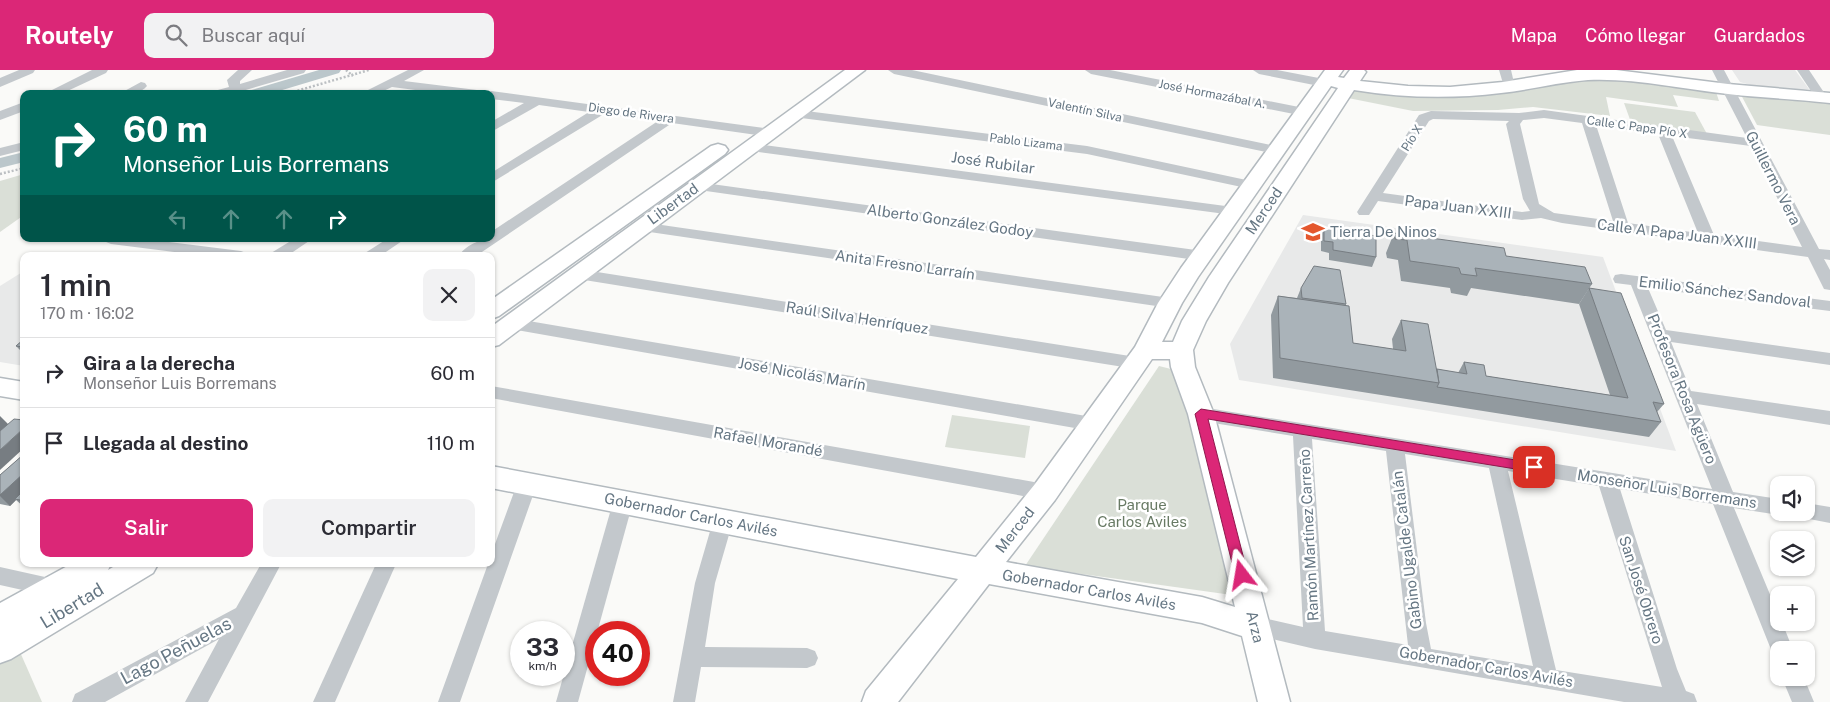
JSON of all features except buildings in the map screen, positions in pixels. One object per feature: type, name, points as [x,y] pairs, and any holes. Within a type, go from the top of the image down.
[{"type":"street","points":[[0,83],[29,70]]},
{"type":"street","points":[[59,90],[102,70]]},
{"type":"street","points":[[236,89],[233,80],[246,70]]},
{"type":"street","points":[[232,90],[300,70]]},
{"type":"street","points":[[375,90],[418,70]]},
{"type":"street","name":"Libertad","points":[[495,336],[697,186],[748,139],[830,70]]},
{"type":"street","name":"Libertad","points":[[495,305],[748,139],[771,133],[856,70]]},
{"type":"street","name":"Valentín Silva","points":[[894,70],[1276,150]]},
{"type":"street","name":"José Hormazábal A.","points":[[1090,70],[1304,112]]},
{"type":"street","points":[[1259,70],[1338,77],[1429,93],[1480,91],[1507,78],[1572,73],[1589,75],[1640,74],[1728,89],[1791,92],[1826,97]]},
{"type":"street","name":"Guillermo Vera","points":[[1718,70],[1830,285]]},
{"type":"street","points":[[1804,70],[1826,97]]},
{"type":"street","name":"Merced","points":[[882,699],[1045,492],[1140,357],[1170,304],[1251,185],[1304,112],[1338,77]]},
{"type":"street","name":"Merced","points":[[1181,350],[1194,321],[1216,282],[1338,77]]},
{"type":"street","points":[[392,83],[446,90]]},
{"type":"street","points":[[133,90],[141,86]]},
{"type":"street","name":"Diego de Rivera","points":[[495,96],[670,119],[748,139]]},
{"type":"street","points":[[495,126],[536,101]]},
{"type":"street","points":[[0,116],[20,108]]},
{"type":"street","points":[[495,176],[603,109]]},
{"type":"street","name":"Pablo Lizama","points":[[798,114],[1087,150],[1251,185]]},
{"type":"street","name":"Calle C Papa Pío X","points":[[1518,117],[1544,114],[1755,143]]},
{"type":"street","name":"Pío X","points":[[1364,212],[1425,117],[1434,115],[1518,117]]},
{"type":"street","points":[[1518,117],[1513,124],[1530,199],[1534,207],[1542,214]]},
{"type":"street","points":[[495,237],[670,119]]},
{"type":"street","points":[[1588,120],[1622,227]]},
{"type":"street","points":[[1663,130],[1708,238]]},
{"type":"street","name":"José Rubilar","points":[[748,139],[1233,212]]},
{"type":"street","points":[[0,152],[20,147]]},
{"type":"street","name":"Alberto González Godoy","points":[[697,186],[1203,256]]},
{"type":"street","name":"Papa Juan XXIII","points":[[1374,196],[1522,216],[1542,214]]},
{"type":"street","name":"Calle A Papa Juan XXIII","points":[[1542,214],[1556,218],[1830,254]]},
{"type":"street","name":"Anita Fresno Larraín","points":[[641,227],[1170,304]]},
{"type":"street","points":[[134,242],[210,252]]},
{"type":"street","points":[[283,252],[299,242]]},
{"type":"street","points":[[376,252],[392,242]]},
{"type":"street","points":[[472,252],[487,242]]},
{"type":"street","name":"Raúl Silva Henríquez","points":[[578,274],[1140,357]]},
{"type":"street","name":"Emilio Sánchez Sandoval","points":[[1629,280],[1830,306]]},
{"type":"street","name":"Profesora Rosa Agüero","points":[[1629,280],[1660,335],[1716,470],[1725,498],[1723,504],[1778,641]]},
{"type":"street","points":[[495,306],[530,310]]},
{"type":"street","name":"José Nicolás Marín","points":[[511,324],[1092,424]]},
{"type":"street","points":[[1660,335],[1830,359]]},
{"type":"street","points":[[1140,357],[1181,350]]},
{"type":"street","name":"Arza","points":[[1181,350],[1184,367],[1201,414],[1274,702]]},
{"type":"street","points":[[0,387],[20,390]]},
{"type":"street","name":"Rafael Morandé","points":[[495,393],[1045,492]]},
{"type":"street","points":[[1685,396],[1830,418]]},
{"type":"street","name":"Monseñor Luis Borremans","points":[[1201,414],[1770,506]]},
{"type":"street","name":"Ramón Martínez Carreño","points":[[1302,431],[1315,639]]},
{"type":"street","name":"Gabino Ugalde Catalán","points":[[1395,445],[1415,623],[1421,655]]},
{"type":"street","points":[[1498,462],[1538,645],[1547,677]]},
{"type":"street","name":"Gobernador Carlos Avilés","points":[[495,478],[984,571],[1202,610],[1254,626],[1315,639],[1421,655],[1681,702]]},
{"type":"street","name":"San José Obrero","points":[[1607,479],[1681,702]]},
{"type":"street","points":[[449,702],[527,484]]},
{"type":"street","points":[[567,702],[623,502]]},
{"type":"street","points":[[1815,512],[1830,515]]},
{"type":"street","points":[[684,702],[709,566],[723,521]]},
{"type":"street","name":"Libertad","points":[[0,619],[91,567]]},
{"type":"street","name":"Libertad","points":[[0,649],[138,567]]},
{"type":"street","points":[[196,702],[269,567]]},
{"type":"street","points":[[324,702],[385,567]]},
{"type":"street","points":[[0,576],[54,588]]},
{"type":"street","name":"Lago Peñuelas","points":[[83,702],[243,615]]},
{"type":"street","points":[[692,657],[807,658]]},
{"type":"street","points":[[1796,686],[1803,702]]},
{"type":"path","points":[[301,90],[369,70]]},
{"type":"path","points":[[347,71],[353,76]]},
{"type":"path","points":[[0,174],[20,169]]},
{"type":"shaded area","points":[[1732,70],[1795,70],[1809,89],[1799,90],[1750,85],[1740,82]]},
{"type":"shaded area","points":[[1303,215],[1603,257],[1676,451],[1239,380],[1230,344]]},
{"type":"shaded area","points":[[20,274],[20,365],[0,362],[0,286]]},
{"type":"green space","points":[[1612,77],[1716,92],[1719,101],[1673,95],[1678,107],[1606,97],[1610,116],[1533,107],[1498,110],[1413,111],[1348,98],[1353,89],[1401,93]]},
{"type":"green space","points":[[1740,93],[1830,104],[1830,135],[1757,125]]},
{"type":"green space","points":[[1624,103],[1695,112],[1707,134],[1632,125]]},
{"type":"green space","points":[[20,175],[20,218],[0,232],[0,181]]},
{"type":"green space","name":"Parque Carlos Aviles","points":[[1159,366],[1179,371],[1232,595],[1025,566]]},
{"type":"green space","points":[[952,415],[1030,426],[1025,458],[945,447]]},
{"type":"green space","points":[[20,652],[42,702],[0,702],[0,664]]},
{"type":"waterway","points":[[266,90],[334,70]]},
{"type":"waterway","points":[[0,163],[20,158]]},
{"type":"place","name":"Tierra De Ninos","points":[[1313,232]]},
{"type":"route","points":[[1242,575],[1201,414],[1534,467]]}]
